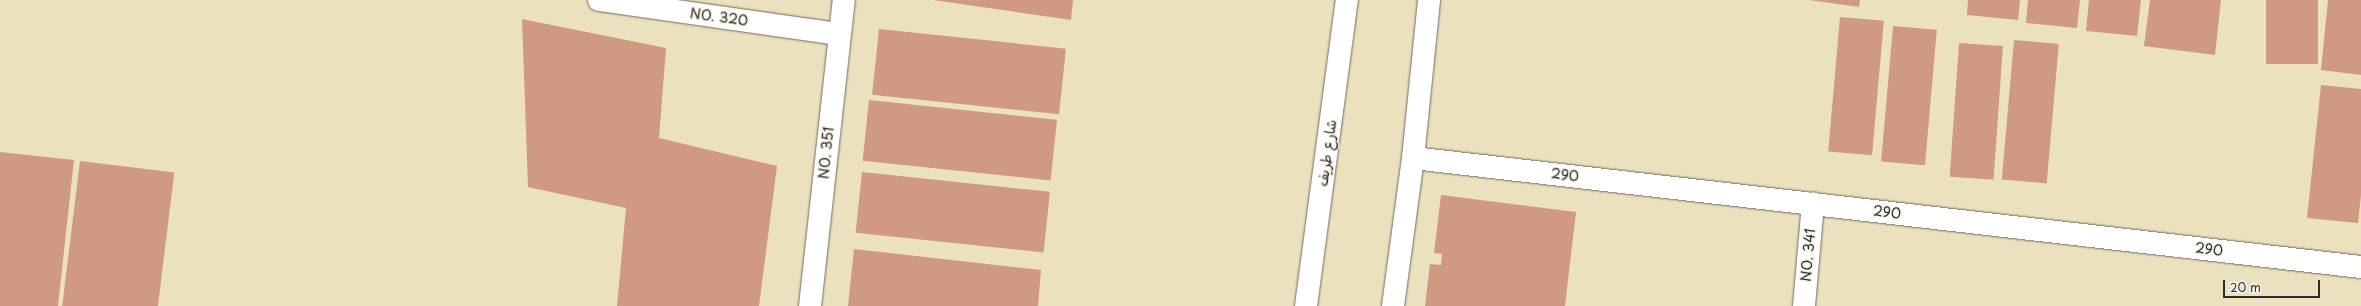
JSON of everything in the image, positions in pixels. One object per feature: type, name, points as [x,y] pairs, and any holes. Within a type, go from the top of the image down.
[{"type":"street","name":"NO. 320","points":[[599,0],[839,34]]},
{"type":"street","name":"NO. 351","points":[[810,306],[839,34],[844,0]]},
{"type":"street","name":"شارع طريف","points":[[1306,306],[1347,0]]},
{"type":"street","points":[[1393,306],[1413,158],[1429,0]]},
{"type":"street","name":"290","points":[[1413,158],[2361,267]]},
{"type":"street","name":"NO. 341","points":[[1804,306],[1813,203]]},
{"type":"building","points":[[933,0],[1073,0],[1071,20]]},
{"type":"building","points":[[1809,0],[1860,0],[1859,7]]},
{"type":"building","points":[[1968,0],[2020,0],[2018,20],[1967,15]]},
{"type":"building","points":[[2028,0],[2080,0],[2077,28],[2026,23]]},
{"type":"building","points":[[2089,0],[2141,0],[2137,36],[2086,31]]},
{"type":"building","points":[[2150,0],[2221,0],[2215,55],[2144,46]]},
{"type":"building","points":[[2266,0],[2318,0],[2318,64],[2266,64]]},
{"type":"building","points":[[2328,0],[2361,0],[2361,75],[2321,70]]},
{"type":"building","points":[[1840,17],[1884,21],[1872,155],[1828,151]]},
{"type":"building","points":[[522,19],[666,48],[659,138],[777,166],[759,306],[617,306],[626,208],[528,187]]},
{"type":"building","points":[[1893,26],[1937,30],[1925,165],[1881,161]]},
{"type":"building","points":[[879,29],[1066,49],[1059,114],[872,95]]},
{"type":"building","points":[[2014,40],[2059,44],[2047,183],[2002,179]]},
{"type":"building","points":[[1959,43],[2003,46],[1994,180],[1950,177]]},
{"type":"building","points":[[2321,85],[2361,89],[2361,195],[2358,223],[2307,218]]},
{"type":"building","points":[[869,100],[1057,120],[1051,180],[863,161]]},
{"type":"building","points":[[0,152],[74,160],[58,306],[0,306]]},
{"type":"building","points":[[80,161],[174,173],[158,306],[62,306]]},
{"type":"building","points":[[862,172],[1050,192],[1044,252],[856,233]]},
{"type":"building","points":[[1441,195],[1576,212],[1565,306],[1425,306],[1430,264],[1441,265],[1442,254],[1434,253]]},
{"type":"building","points":[[854,249],[1041,270],[1038,306],[848,306]]}]
